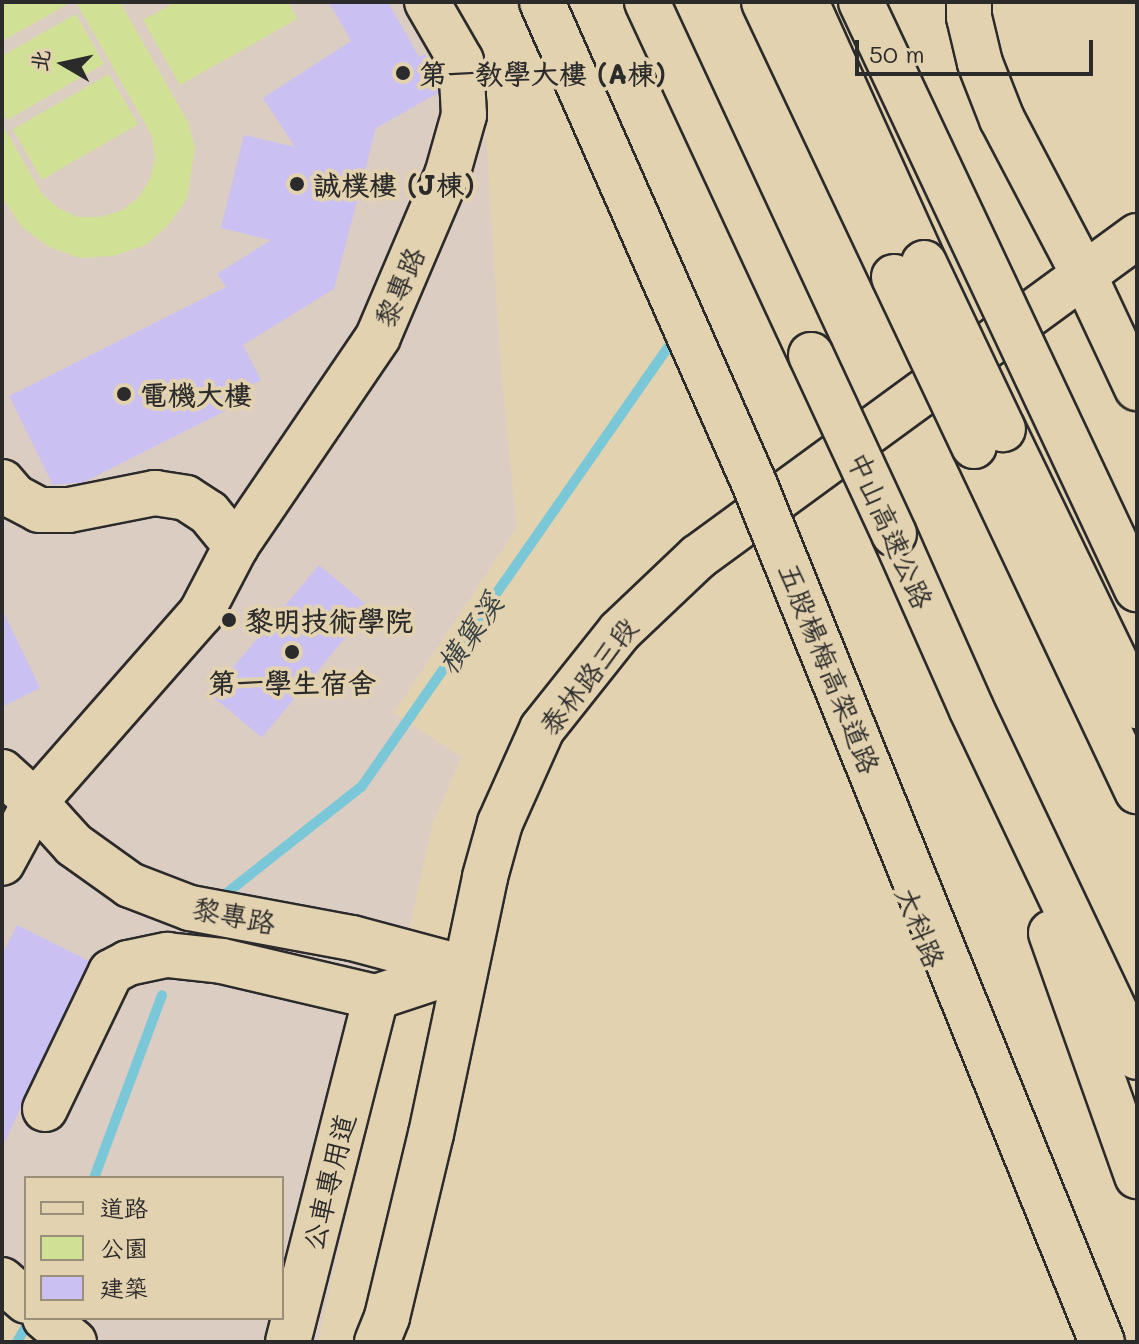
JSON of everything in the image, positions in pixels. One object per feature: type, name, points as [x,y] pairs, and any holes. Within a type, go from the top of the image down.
[{"type":"main road","name":"黎專路","points":[[2,863],[35,802],[201,613],[236,546],[378,337],[447,175],[464,115],[461,61],[427,2]]},
{"type":"main road","name":"大科路","points":[[535,2],[757,512],[1085,1342]]},
{"type":"main road","name":"五股楊梅高架道路","points":[[542,2],[754,483],[1102,1342]]},
{"type":"main road","name":"中山高速公路","points":[[647,2],[894,534],[971,708],[1137,1057]]},
{"type":"main road","points":[[764,2],[909,270],[989,438],[1137,791]]},
{"type":"main road","points":[[806,2],[909,270]]},
{"type":"main road","points":[[861,2],[1137,589]]},
{"type":"main road","points":[[969,2],[969,17],[980,63],[1002,119],[1084,275],[1137,388]]},
{"type":"main road","name":"泰林路三段","points":[[377,1342],[387,1317],[431,1134],[464,968],[500,823],[542,729],[581,676],[650,600],[698,557],[1137,236]]},
{"type":"main road","points":[[989,438],[1137,706]]},
{"type":"main road","points":[[2,482],[15,497],[39,510],[69,510],[155,493],[186,498],[209,513],[236,546]]},
{"type":"main road","points":[[971,708],[1137,1176]]},
{"type":"main road","name":"黎專路","points":[[2,772],[35,802],[74,845],[130,885],[190,908],[352,938],[464,968]]},
{"type":"main road","points":[[45,1109],[111,972],[128,963],[167,955],[222,961],[376,997],[464,968]]},
{"type":"main road","name":"公車專用道","points":[[288,1342],[376,997]]},
{"type":"main road","points":[[2,1280],[24,1300]]},
{"type":"shaded area","name":"黎明技術學院","points":[[2,2],[443,2],[482,71],[501,369],[517,528],[394,713],[462,757],[433,823],[318,1342],[94,1342],[67,1320],[284,1320],[284,1176],[24,1176],[24,1286],[2,1269]]},
{"type":"green space","points":[[2,2],[70,2],[70,3],[2,41]]},
{"type":"green space","points":[[76,2],[120,2],[188,122],[195,148],[187,199],[169,224],[146,245],[113,256],[80,258],[49,247],[22,227],[2,197],[2,124],[42,194],[58,208],[78,217],[100,217],[121,211],[138,198],[150,179],[155,158],[152,136]]},
{"type":"green space","points":[[176,2],[288,2],[297,19],[180,85],[143,20]]},
{"type":"green space","points":[[76,14],[104,64],[7,120],[2,111],[2,56]]},
{"type":"green space","points":[[109,74],[138,124],[42,180],[13,130]]},
{"type":"building","points":[[329,2],[388,2],[419,57],[425,54],[437,74],[438,93],[376,128],[334,289],[243,345],[261,380],[236,393],[241,403],[84,482],[53,485],[9,396],[226,287],[217,274],[271,240],[221,228],[244,135],[295,147],[263,98],[351,41]]},
{"type":"building","name":"第一學生宿舍","points":[[319,565],[370,608],[262,738],[210,694]]},
{"type":"building","points":[[2,609],[40,688],[2,707]]},
{"type":"building","points":[[17,925],[89,961],[2,1148],[2,955]]},
{"type":"waterway","name":"橫窠溪","points":[[228,892],[362,786],[673,340]]},
{"type":"waterway","name":"橫窠溪","points":[[95,1176],[162,995]]},
{"type":"waterway","name":"橫窠溪","points":[[17,1342],[30,1320]]},
{"type":"place","name":"第一教學大樓 (A棟)","points":[[403,73]]},
{"type":"place","name":"誠樸樓 (J棟)","points":[[297,184]]},
{"type":"place","name":"電機大樓","points":[[124,394]]},
{"type":"place","name":"黎明技術學院","points":[[229,620]]},
{"type":"place","name":"第一學生宿舍","points":[[292,652]]}]
